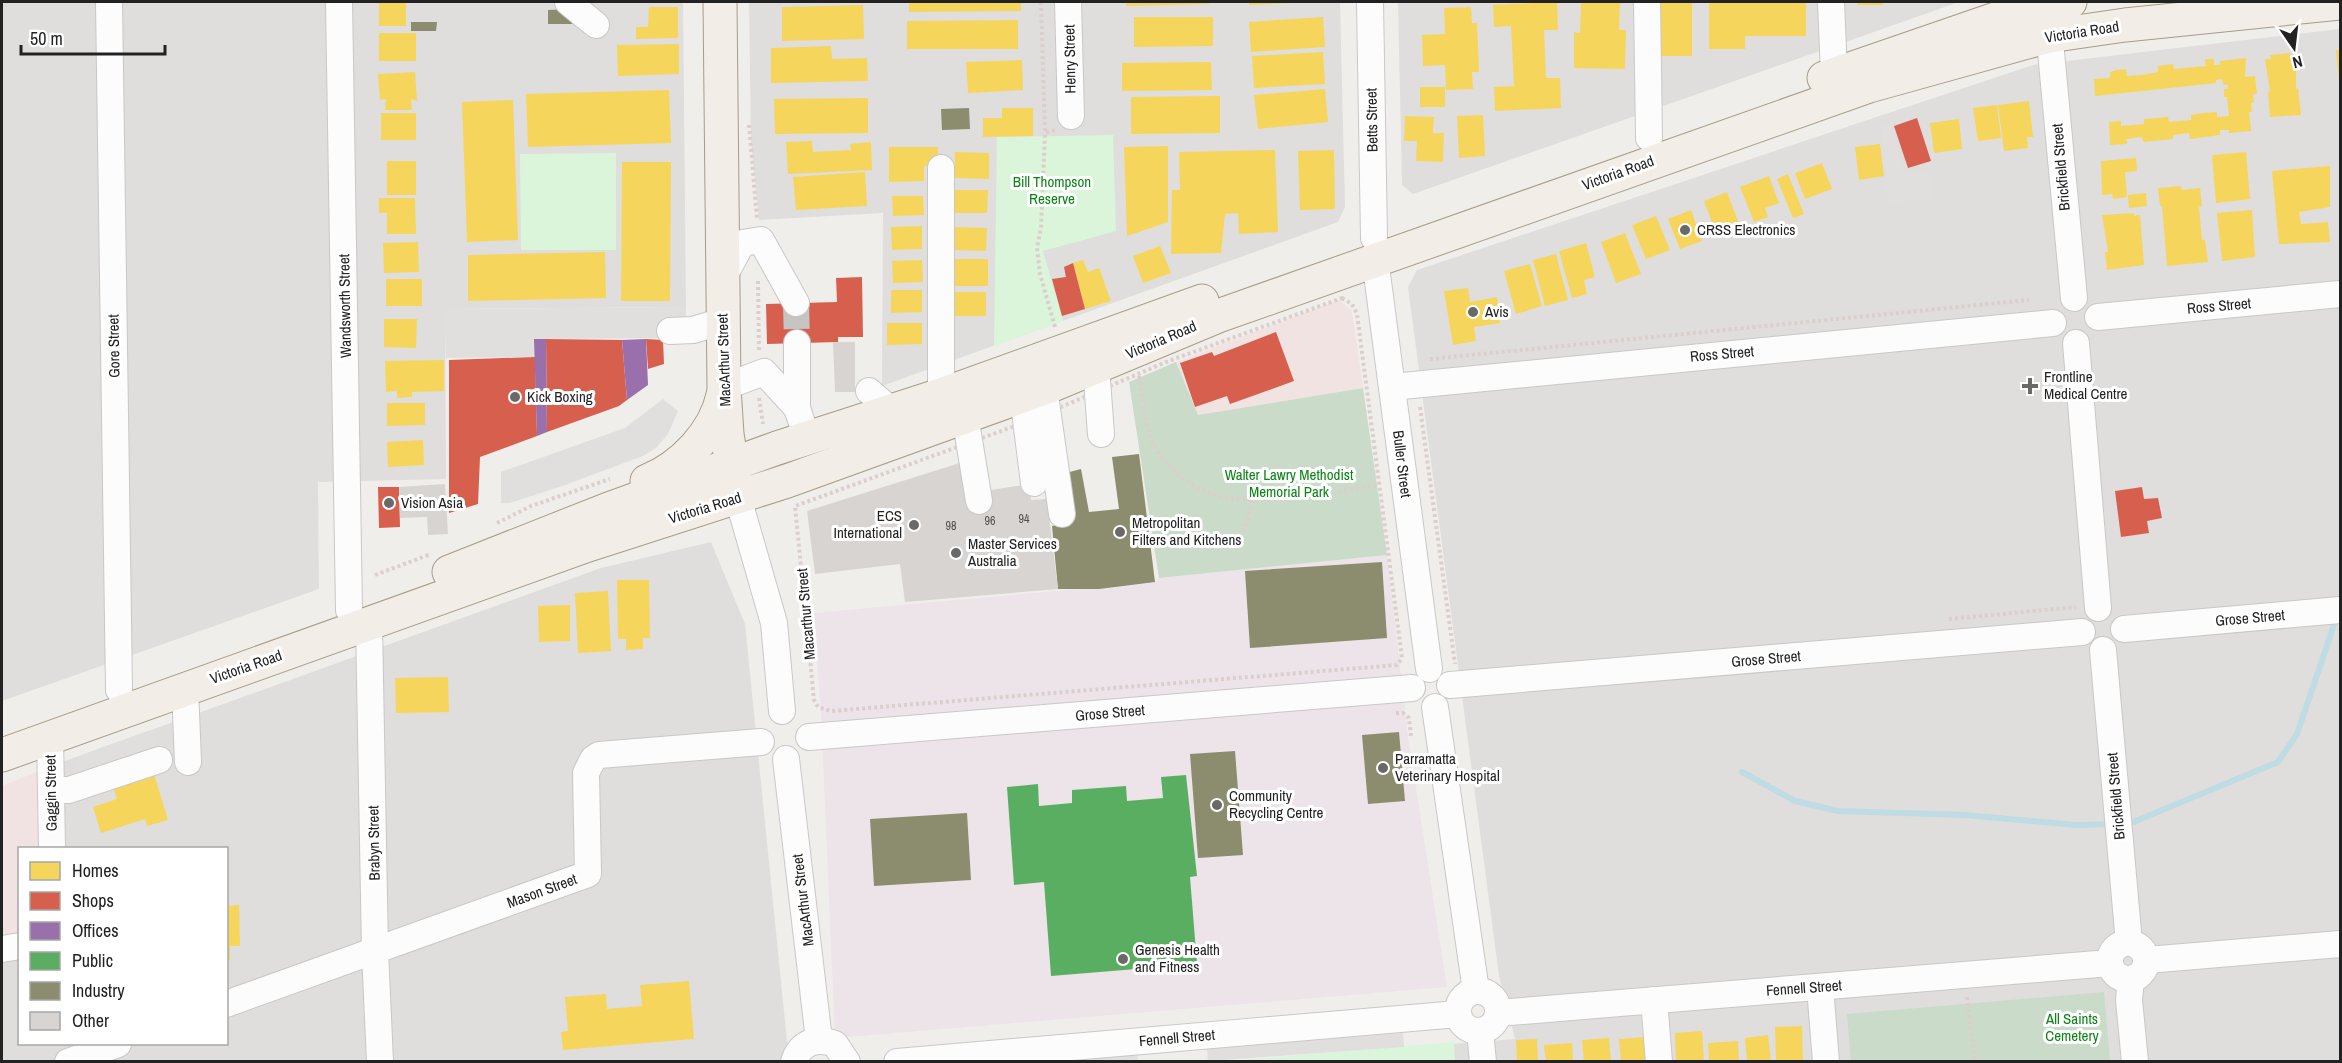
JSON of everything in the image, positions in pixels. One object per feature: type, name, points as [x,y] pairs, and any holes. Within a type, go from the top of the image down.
[{"type":"main road","name":"MacArthur Street","points":[[720,2],[724,183],[722,281],[724,387],[731,464],[738,498]]},
{"type":"main road","name":"Victoria Road","points":[[2,733],[119,690],[738,498],[953,405],[1375,248],[1649,138],[2004,16],[2053,11],[2125,25],[2340,3]]},
{"type":"main road","name":"Victoria Road","points":[[2,755],[185,688],[359,617],[430,580],[606,510],[731,464],[802,423],[880,401],[953,405],[1033,392],[1375,248],[1869,86],[2053,11]]},
{"type":"main road","points":[[430,580],[524,528],[660,476],[675,466],[699,443],[715,416],[724,387]]},
{"type":"street","name":"Gore Street","points":[[109,2],[119,690]]},
{"type":"street","name":"Wandsworth Street","points":[[339,2],[359,617]]},
{"type":"street","points":[[568,2],[596,25]]},
{"type":"street","name":"Henry Street","points":[[1068,2],[1071,116]]},
{"type":"street","name":"Betts Street","points":[[1370,2],[1375,248]]},
{"type":"street","points":[[1647,2],[1649,138]]},
{"type":"street","points":[[1831,2],[1834,74]]},
{"type":"street","name":"Brickfield Street","points":[[2053,11],[2074,298]]},
{"type":"street","points":[[941,168],[953,405],[979,501]]},
{"type":"street","points":[[722,281],[742,243],[761,240],[796,303]]},
{"type":"street","name":"Buller Street","points":[[1375,248],[1429,669]]},
{"type":"street","name":"Ross Street","points":[[2098,317],[2340,294]]},
{"type":"street","points":[[2074,298],[2090,303],[2098,317],[2095,332],[2090,337],[2076,343],[2063,339],[2053,323],[2058,306],[2074,298]]},
{"type":"street","points":[[670,331],[693,330],[723,321]]},
{"type":"street","name":"Ross Street","points":[[1392,387],[2053,323]]},
{"type":"street","points":[[797,343],[802,423]]},
{"type":"street","points":[[2076,343],[2098,608]]},
{"type":"street","points":[[1096,367],[1101,434]]},
{"type":"street","points":[[724,387],[764,372],[802,423]]},
{"type":"street","points":[[1033,392],[1034,483]]},
{"type":"street","points":[[1033,392],[1062,514]]},
{"type":"street","name":"MacArthur Street","points":[[738,498],[774,624],[782,711]]},
{"type":"street","points":[[2098,608],[2114,611],[2119,616],[2124,629],[2117,644],[2103,650],[2090,646],[2082,633],[2083,622],[2088,614],[2098,608]]},
{"type":"street","name":"Grose Street","points":[[2124,629],[2335,611]]},
{"type":"street","name":"Brabyn Street","points":[[359,617],[380,1062]]},
{"type":"street","name":"Grose Street","points":[[1452,673],[2082,633]]},
{"type":"street","name":"Brickfield Street","points":[[2103,650],[2118,823],[2136,961],[2129,1000],[2134,1062]]},
{"type":"street","points":[[1429,669],[1445,675],[1452,673],[1444,701],[1435,706],[1419,703],[1412,688],[1415,677],[1429,669]]},
{"type":"street","points":[[185,688],[188,762]]},
{"type":"street","name":"Grose Street","points":[[808,737],[1412,688]]},
{"type":"street","points":[[1435,706],[1476,992]]},
{"type":"street","points":[[782,711],[798,715],[808,729],[808,737],[801,752],[786,759],[770,755],[761,742],[760,733],[767,718],[782,711]]},
{"type":"street","name":"Gaggin Street","points":[[50,737],[52,847]]},
{"type":"street","name":"Mason Street","points":[[228,1003],[588,874],[586,773],[593,759],[599,756],[761,742]]},
{"type":"street","name":"MacArthur Street","points":[[786,759],[819,1040]]},
{"type":"street","points":[[51,790],[69,790],[159,760]]},
{"type":"street","points":[[2136,961],[2340,944]]},
{"type":"street","points":[[2,950],[18,946]]},
{"type":"street","name":"Fennell Street","points":[[1498,1013],[2109,963],[2117,976],[2136,961]]},
{"type":"street","points":[[1820,987],[1826,1062]]},
{"type":"street","points":[[1476,992],[1492,997],[1498,1013],[1493,1025],[1480,1031],[1465,1028],[1458,1014],[1462,998],[1476,992]]},
{"type":"street","points":[[1654,1000],[1659,1062]]},
{"type":"street","name":"Fennell Street","points":[[897,1062],[1458,1014]]},
{"type":"street","points":[[1480,1031],[1483,1062]]},
{"type":"street","points":[[794,1062],[805,1045],[819,1040],[835,1044],[847,1062]]},
{"type":"street","points":[[56,1045],[56,1062]]},
{"type":"street","points":[[68,1062],[115,1045]]},
{"type":"path","points":[[1041,2],[1045,133],[1041,228],[1037,248],[1040,274],[1055,327]]},
{"type":"path","points":[[1045,133],[1057,130],[1071,116]]},
{"type":"path","points":[[749,121],[758,241],[760,414],[763,424]]},
{"type":"path","name":"Buller Street","points":[[1342,298],[1352,303],[1357,314],[1402,658],[1397,666]]},
{"type":"path","points":[[1425,359],[2029,300]]},
{"type":"path","points":[[1138,375],[1151,439],[1168,464],[1187,481],[1203,491],[1232,499],[1379,485]]},
{"type":"path","name":"Buller Street","points":[[1420,407],[1452,673]]},
{"type":"path","points":[[1244,532],[1253,498]]},
{"type":"path","name":"Macarthur Street","points":[[795,506],[814,700],[818,707],[831,711]]},
{"type":"path","points":[[1397,713],[1409,718],[1411,736]]},
{"type":"path","points":[[1967,997],[1975,1062]]},
{"type":"shaded area","points":[[2,2],[683,2],[686,307],[445,309],[446,479],[318,482],[319,589],[2,701]]},
{"type":"shaded area","points":[[749,2],[1340,2],[1345,207],[1338,222],[882,386],[883,213],[759,220],[751,140]]},
{"type":"shaded area","points":[[1398,2],[1959,2],[1413,194],[1402,185]]},
{"type":"shaded area","points":[[2340,29],[2340,1061],[1222,1062],[1515,1039],[1499,976],[1408,287],[1417,270],[2033,65]]},
{"type":"shaded area","points":[[1891,124],[1906,173],[1930,172],[1933,198],[1888,204],[1881,125]]},
{"type":"shaded area","points":[[1339,300],[1352,311],[1363,388],[1198,415],[1176,362]]},
{"type":"shaded area","points":[[686,307],[686,338],[535,339],[535,357],[446,358],[444,309]]},
{"type":"shaded area","points":[[663,399],[678,411],[668,434],[656,448],[643,456],[565,485],[510,503],[501,503],[501,472],[625,428]]},
{"type":"shaded area","points":[[711,542],[745,624],[789,1061],[2,1061],[2,953],[18,948],[18,1045],[228,1045],[228,847],[52,847],[51,766],[601,568]]},
{"type":"shaded area","points":[[1387,555],[1408,736],[1447,987],[835,1038],[821,712],[813,613],[1155,582],[1159,578]]},
{"type":"shaded area","points":[[151,730],[156,745],[73,775],[74,765],[84,754]]},
{"type":"shaded area","points":[[51,766],[52,847],[18,847],[18,948],[2,953],[2,786]]},
{"type":"shaded area","points":[[1403,1033],[1404,1047],[1208,1061],[1207,1049]]},
{"type":"shaded area","points":[[1137,1053],[1138,1061],[1028,1062]]},
{"type":"green space","name":"Bill Thompson Reserve","points":[[1113,135],[1116,231],[1043,251],[1063,321],[994,346],[997,137]]},
{"type":"green space","points":[[616,153],[616,250],[521,250],[520,154]]},
{"type":"green space","name":"Walter Lawry Methodist Memorial Park","points":[[1176,362],[1198,415],[1363,388],[1387,555],[1159,578],[1129,382]]},
{"type":"green space","name":"All Saints Cemetery","points":[[2104,992],[2110,1061],[1851,1061],[1847,1014]]},
{"type":"green space","points":[[1454,1042],[1455,1061],[1222,1062]]},
{"type":"building: Homes","points":[[909,2],[1021,2],[1021,11],[909,12]]},
{"type":"building: Homes","points":[[1126,2],[1209,2],[1209,4],[1126,6]]},
{"type":"building: Homes","points":[[1249,2],[1294,2],[1294,3],[1249,5]]},
{"type":"building: Homes","points":[[1557,2],[1558,30],[1544,30],[1546,78],[1560,78],[1561,108],[1495,111],[1494,87],[1514,86],[1511,26],[1494,27],[1493,5]]},
{"type":"building: Homes","points":[[1581,2],[1620,2],[1619,30],[1626,30],[1625,69],[1574,68],[1574,32],[1580,33]]},
{"type":"building: Homes","points":[[1657,2],[1692,2],[1692,56],[1657,56]]},
{"type":"building: Homes","points":[[1709,2],[1806,2],[1806,36],[1745,36],[1745,49],[1709,49]]},
{"type":"building: Homes","points":[[1857,2],[1883,2],[1883,5],[1858,5]]},
{"type":"building: Homes","points":[[379,3],[406,3],[406,26],[379,26]]},
{"type":"building: Homes","points":[[863,5],[864,39],[782,41],[782,7]]},
{"type":"building: Homes","points":[[649,7],[678,7],[678,38],[636,39],[636,27],[648,27]]},
{"type":"building: Homes","points":[[1471,7],[1472,23],[1477,23],[1479,72],[1472,72],[1473,89],[1446,90],[1445,65],[1423,66],[1422,35],[1445,34],[1444,8]]},
{"type":"building: Homes","points":[[1134,17],[1213,17],[1213,46],[1134,47]]},
{"type":"building: Homes","points":[[1323,17],[1325,47],[1251,52],[1249,22]]},
{"type":"building: Homes","points":[[1018,20],[1018,49],[907,49],[907,21]]},
{"type":"building: Homes","points":[[379,33],[416,33],[416,61],[379,61]]},
{"type":"building: Homes","points":[[679,44],[679,74],[618,76],[617,45]]},
{"type":"building: Homes","points":[[831,46],[832,59],[867,58],[868,81],[771,83],[771,48]]},
{"type":"building: Homes","points":[[2336,50],[2340,50],[2340,82],[2339,82]]},
{"type":"building: Homes","points":[[1323,52],[1325,84],[1254,88],[1252,56]]},
{"type":"building: Homes","points":[[2290,53],[2290,56],[2296,56],[2296,89],[2298,88],[2301,115],[2270,117],[2268,92],[2270,91],[2265,59],[2271,59],[2270,55]]},
{"type":"building: Homes","points":[[2246,58],[2245,77],[2255,76],[2257,94],[2253,94],[2252,112],[2249,112],[2251,131],[2229,133],[2229,130],[2220,130],[2220,135],[2190,139],[2189,133],[2173,135],[2173,139],[2143,142],[2142,137],[2126,139],[2127,144],[2110,145],[2109,122],[2121,121],[2121,126],[2144,124],[2144,119],[2168,117],[2169,122],[2191,120],[2191,115],[2217,112],[2217,117],[2229,116],[2227,97],[2224,97],[2224,89],[2228,89],[2228,85],[2223,85],[2222,79],[2216,80],[2216,83],[2095,96],[2094,79],[2110,78],[2110,72],[2116,70],[2126,69],[2127,76],[2142,75],[2158,72],[2158,66],[2173,64],[2174,69],[2206,66],[2205,59],[2214,59],[2214,65],[2220,65],[2220,61]]},
{"type":"building: Homes","points":[[1022,60],[1023,90],[968,93],[966,62]]},
{"type":"building: Homes","points":[[1211,62],[1212,90],[1122,91],[1122,63]]},
{"type":"building: Homes","points":[[415,72],[417,101],[411,99],[412,110],[385,110],[386,99],[380,100],[378,74]]},
{"type":"building: Homes","points":[[1420,87],[1445,87],[1445,107],[1420,107]]},
{"type":"building: Homes","points":[[1325,89],[1328,122],[1258,129],[1254,95]]},
{"type":"building: Homes","points":[[669,90],[671,143],[528,147],[526,94]]},
{"type":"building: Homes","points":[[1220,96],[1220,133],[1131,134],[1131,97]]},
{"type":"building: Homes","points":[[868,98],[868,133],[775,134],[774,99]]},
{"type":"building: Homes","points":[[513,100],[518,240],[467,242],[462,102]]},
{"type":"building: Homes","points":[[2029,101],[2033,137],[2027,137],[2028,148],[2004,151],[1998,105]]},
{"type":"building: Homes","points":[[1997,105],[2001,138],[1978,141],[1973,108]]},
{"type":"building: Homes","points":[[1002,108],[1033,108],[1033,136],[983,137],[983,118],[1002,118]]},
{"type":"building: Homes","points":[[381,113],[416,113],[416,140],[381,140]]},
{"type":"building: Homes","points":[[1483,115],[1485,156],[1459,158],[1457,116]]},
{"type":"building: Homes","points":[[1405,116],[1434,117],[1433,133],[1444,133],[1443,162],[1416,161],[1417,141],[1404,141]]},
{"type":"building: Homes","points":[[1959,119],[1962,149],[1934,153],[1930,123]]},
{"type":"building: Homes","points":[[812,141],[813,152],[851,150],[850,144],[871,142],[872,170],[788,174],[786,142]]},
{"type":"building: Homes","points":[[1880,144],[1884,176],[1859,180],[1855,147]]},
{"type":"building: Homes","points":[[1168,146],[1168,222],[1127,236],[1124,147]]},
{"type":"building: Homes","points":[[889,147],[938,147],[938,166],[924,166],[924,181],[889,182]]},
{"type":"building: Homes","points":[[1275,150],[1278,232],[1239,234],[1238,213],[1225,214],[1221,253],[1171,254],[1172,190],[1180,190],[1179,152]]},
{"type":"building: Homes","points":[[1334,150],[1335,209],[1300,210],[1298,151]]},
{"type":"building: Homes","points":[[955,152],[989,153],[989,179],[955,178]]},
{"type":"building: Homes","points":[[2246,152],[2250,199],[2216,203],[2212,155]]},
{"type":"building: Homes","points":[[2136,158],[2137,171],[2125,172],[2127,197],[2113,199],[2112,194],[2102,195],[2101,161]]},
{"type":"building: Homes","points":[[387,161],[416,161],[416,195],[387,195]]},
{"type":"building: Homes","points":[[622,162],[671,162],[670,301],[621,301]]},
{"type":"building: Homes","points":[[1822,163],[1832,189],[1805,199],[1795,173]]},
{"type":"building: Homes","points":[[2330,166],[2330,207],[2299,212],[2301,224],[2328,222],[2330,242],[2279,244],[2272,171]]},
{"type":"building: Homes","points":[[865,172],[867,206],[796,210],[793,177]]},
{"type":"building: Homes","points":[[1788,174],[1804,214],[1793,218],[1777,179]]},
{"type":"building: Homes","points":[[1769,176],[1779,203],[1765,208],[1768,217],[1754,222],[1740,187]]},
{"type":"building: Homes","points":[[2181,186],[2182,190],[2200,188],[2202,240],[2205,240],[2208,262],[2167,266],[2162,206],[2160,206],[2158,188]]},
{"type":"building: Homes","points":[[954,190],[988,190],[987,213],[954,213]]},
{"type":"building: Homes","points":[[1727,192],[1741,229],[1718,238],[1704,201]]},
{"type":"building: Homes","points":[[2146,193],[2147,206],[2129,208],[2128,195]]},
{"type":"building: Homes","points":[[892,196],[923,196],[924,215],[893,216]]},
{"type":"building: Homes","points":[[379,198],[415,198],[416,234],[387,234],[387,213],[379,213]]},
{"type":"building: Homes","name":"CRSS Electronics","points":[[1691,210],[1702,241],[1680,249],[1668,219]]},
{"type":"building: Homes","points":[[2252,210],[2255,257],[2222,261],[2217,213]]},
{"type":"building: Homes","points":[[2134,213],[2134,216],[2140,215],[2144,265],[2107,270],[2105,252],[2108,252],[2102,215]]},
{"type":"building: Homes","points":[[1656,216],[1670,250],[1646,259],[1632,225]]},
{"type":"building: Homes","points":[[922,226],[922,249],[892,250],[891,227]]},
{"type":"building: Homes","points":[[954,227],[987,228],[986,251],[954,250]]},
{"type":"building: Homes","points":[[1625,233],[1641,274],[1616,283],[1601,242]]},
{"type":"building: Homes","points":[[418,242],[419,272],[384,273],[383,243]]},
{"type":"building: Homes","points":[[1586,243],[1595,277],[1584,280],[1587,294],[1572,298],[1559,251]]},
{"type":"building: Homes","points":[[1160,246],[1171,273],[1143,283],[1133,256]]},
{"type":"building: Homes","points":[[605,252],[606,298],[468,301],[468,255]]},
{"type":"building: Homes","points":[[1556,254],[1568,300],[1545,306],[1533,260]]},
{"type":"building: Homes","points":[[954,259],[988,259],[988,286],[954,286]]},
{"type":"building: Homes","points":[[922,260],[923,282],[893,283],[892,261]]},
{"type":"building: Homes","points":[[1083,260],[1088,272],[1099,268],[1111,301],[1085,309],[1073,263]]},
{"type":"building: Homes","points":[[1530,264],[1542,306],[1516,314],[1504,271]]},
{"type":"building: Homes","points":[[386,279],[422,279],[422,306],[386,306]]},
{"type":"building: Homes","name":"Avis","points":[[1468,288],[1470,302],[1497,297],[1500,323],[1474,327],[1476,341],[1453,345],[1444,291]]},
{"type":"building: Homes","points":[[891,290],[922,290],[922,312],[891,313]]},
{"type":"building: Homes","points":[[948,292],[986,292],[986,316],[948,316]]},
{"type":"building: Homes","points":[[384,319],[417,319],[416,348],[384,347]]},
{"type":"building: Homes","points":[[887,323],[922,323],[922,344],[887,345]]},
{"type":"building: Homes","points":[[444,360],[444,391],[412,392],[412,397],[397,398],[397,391],[386,392],[385,361]]},
{"type":"building: Homes","points":[[387,403],[425,403],[425,425],[387,426]]},
{"type":"building: Homes","points":[[423,440],[424,465],[388,467],[387,442]]},
{"type":"building: Homes","points":[[617,580],[649,580],[650,638],[643,638],[643,649],[626,650],[626,639],[618,639]]},
{"type":"building: Homes","points":[[608,591],[611,651],[578,653],[575,593]]},
{"type":"building: Homes","points":[[570,605],[570,641],[539,642],[538,606]]},
{"type":"building: Homes","points":[[448,677],[449,712],[396,713],[395,678]]},
{"type":"building: Homes","points":[[154,774],[168,820],[147,826],[145,819],[101,833],[93,807],[117,799],[113,786]]},
{"type":"building: Homes","points":[[239,905],[240,946],[230,946],[230,960],[228,960],[228,906]]},
{"type":"building: Homes","points":[[689,981],[694,1039],[563,1050],[561,1032],[568,1031],[565,997],[606,994],[607,1009],[642,1006],[640,985]]},
{"type":"building: Homes","points":[[1802,1026],[1803,1062],[1776,1062],[1775,1027]]},
{"type":"building: Homes","points":[[1702,1031],[1704,1062],[1676,1062],[1675,1033]]},
{"type":"building: Homes","points":[[1768,1035],[1771,1062],[1747,1062],[1745,1038]]},
{"type":"building: Homes","points":[[1646,1037],[1647,1062],[1621,1062],[1619,1039]]},
{"type":"building: Homes","points":[[1609,1038],[1611,1062],[1584,1062],[1582,1040]]},
{"type":"building: Homes","points":[[1537,1039],[1538,1062],[1517,1062],[1516,1040]]},
{"type":"building: Homes","points":[[1738,1041],[1739,1062],[1709,1062],[1708,1043]]},
{"type":"building: Homes","points":[[1572,1043],[1573,1062],[1546,1062],[1544,1045]]},
{"type":"building: Shops","points":[[1917,118],[1931,161],[1908,168],[1894,126]]},
{"type":"building: Shops","points":[[1073,263],[1085,309],[1062,316],[1052,279],[1066,277],[1064,267]]},
{"type":"building: Shops","points":[[862,277],[863,337],[838,337],[838,342],[767,344],[766,304],[837,302],[836,278]]},
{"type":"building: Shops","points":[[1276,332],[1294,381],[1230,404],[1227,396],[1195,407],[1180,363],[1212,352],[1214,356]]},
{"type":"building: Shops","points":[[546,339],[622,340],[627,400],[619,406],[547,432]]},
{"type":"building: Shops","points":[[646,339],[663,340],[664,364],[648,369]]},
{"type":"building: Shops","points":[[535,357],[537,436],[480,457],[478,504],[449,513],[449,360]]},
{"type":"building: Shops","name":"Vision Asia","points":[[378,487],[399,487],[400,527],[379,528]]},
{"type":"building: Shops","points":[[2142,487],[2144,499],[2158,498],[2162,518],[2147,521],[2149,533],[2121,537],[2115,491]]},
{"type":"building: Offices","points":[[534,339],[546,339],[547,432],[537,436]]},
{"type":"building: Offices","points":[[646,339],[648,385],[627,400],[622,340]]},
{"type":"building: Public","points":[[1186,775],[1197,876],[1190,877],[1197,964],[1051,976],[1044,882],[1014,885],[1007,787],[1038,784],[1039,806],[1072,803],[1072,790],[1126,786],[1127,801],[1163,798],[1161,777]]},
{"type":"building: Industry","points":[[572,9],[572,24],[548,24],[548,10]]},
{"type":"building: Industry","points":[[411,22],[437,22],[436,31],[411,31]]},
{"type":"building: Industry","points":[[969,108],[970,129],[942,130],[941,109]]},
{"type":"building: Industry","name":"Metropolitan Filters and Kitchens","points":[[1139,454],[1155,582],[1099,589],[1058,589],[1052,526],[1070,522],[1062,474],[1081,469],[1089,512],[1119,509],[1112,457]]},
{"type":"building: Industry","points":[[1382,562],[1387,638],[1250,648],[1245,571]]},
{"type":"building: Industry","name":"Parramatta Veterinary Hospital","points":[[1399,732],[1405,801],[1368,804],[1362,735]]},
{"type":"building: Industry","name":"Community Recycling Centre","points":[[1235,751],[1243,855],[1198,858],[1190,754]]},
{"type":"building: Industry","points":[[967,813],[971,880],[874,886],[870,819]]},
{"type":"building: Other","points":[[833,342],[855,342],[855,392],[835,392]]},
{"type":"building: Other","points":[[963,462],[984,491],[1030,484],[1031,500],[1047,499],[1058,589],[905,602],[900,564],[815,574],[807,511]]},
{"type":"building: Other","points":[[445,484],[448,534],[428,535],[427,517],[400,518],[399,487]]},
{"type":"waterway","points":[[2123,823],[2131,823],[2278,762],[2297,734],[2337,616]]},
{"type":"waterway","points":[[1742,772],[1795,801],[1838,811],[1965,815],[2077,825],[2113,824]]},
{"type":"tunnel","points":[[796,303],[797,343]]},
{"type":"place","name":"CRSS Electronics","points":[[1685,230]]},
{"type":"place","name":"Avis","points":[[1473,312]]},
{"type":"place","name":"Frontline Medical Centre","points":[[2030,386]]},
{"type":"place","name":"Kick Boxing","points":[[515,397]]},
{"type":"place","name":"Vision Asia","points":[[389,503]]},
{"type":"place","name":"ECS International","points":[[914,525]]},
{"type":"place","name":"Metropolitan Filters and Kitchens","points":[[1120,532]]},
{"type":"place","name":"Master Services Australia","points":[[956,553]]},
{"type":"place","name":"Parramatta Veterinary Hospital","points":[[1383,768]]},
{"type":"place","name":"Community Recycling Centre","points":[[1217,805]]},
{"type":"place","name":"Genesis Health and Fitness","points":[[1123,959]]}]
